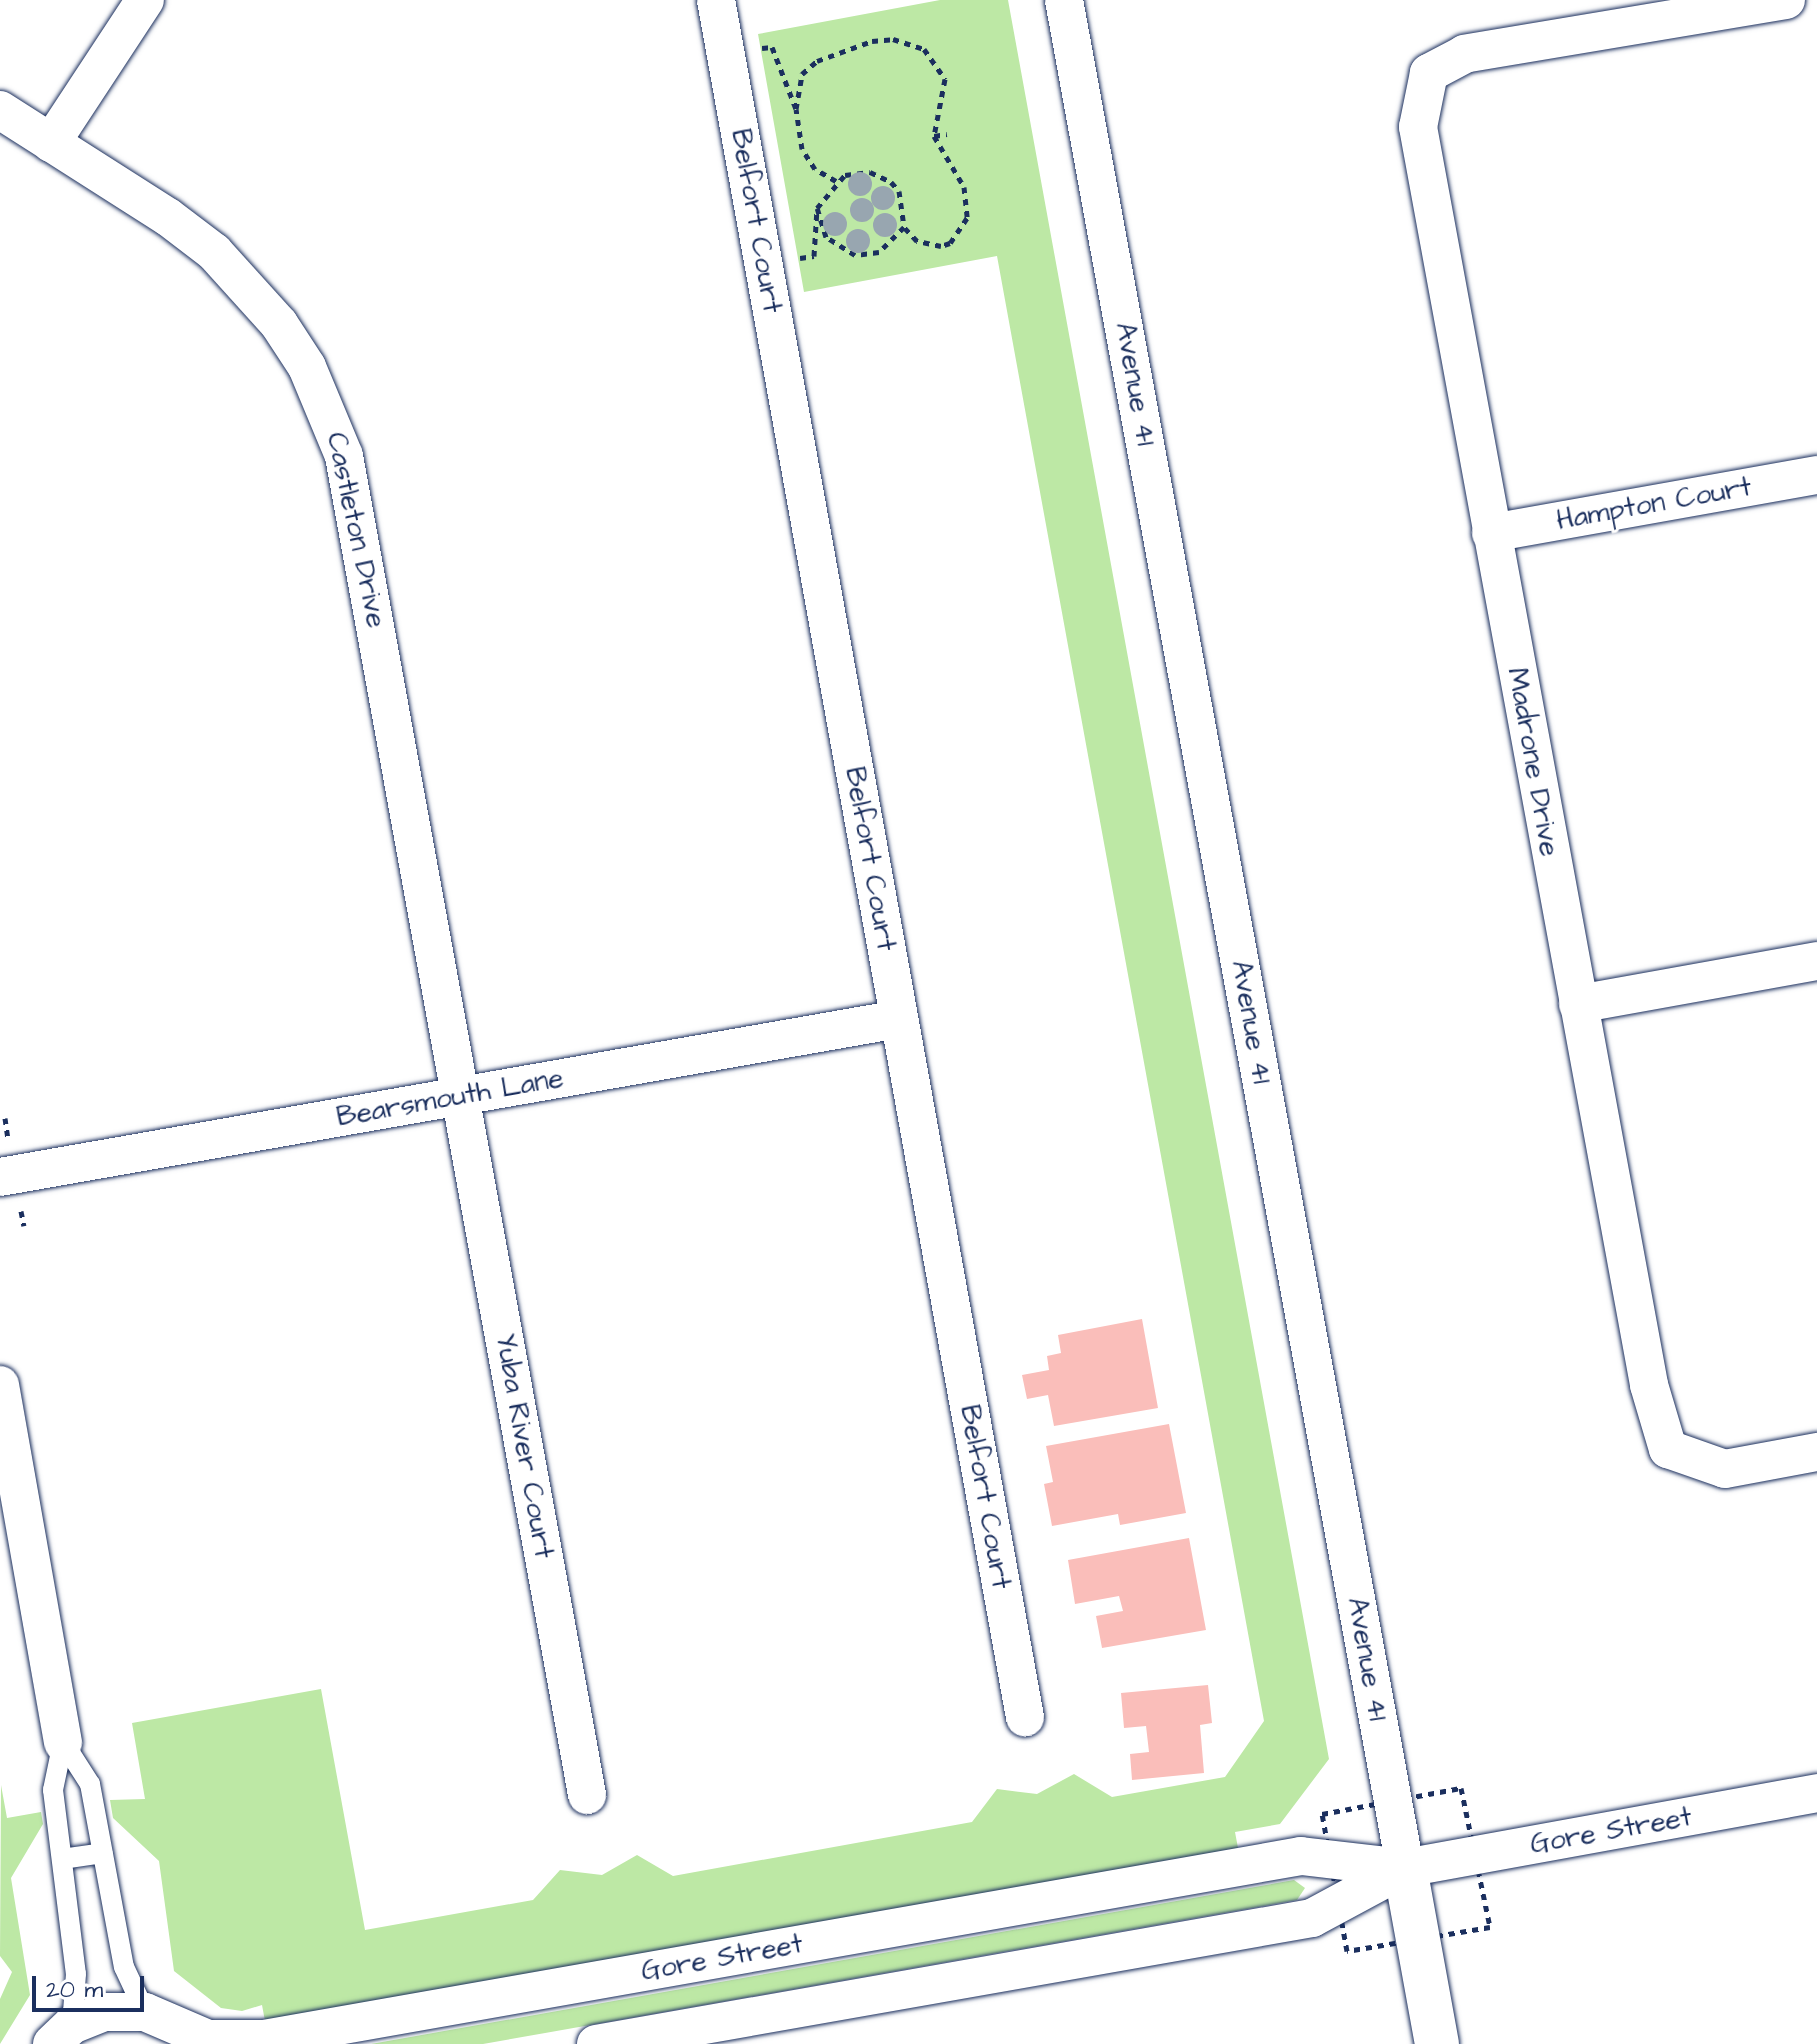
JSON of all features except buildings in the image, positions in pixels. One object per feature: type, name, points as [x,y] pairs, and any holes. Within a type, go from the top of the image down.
[{"type":"street","points":[[51,143],[145,0]]},
{"type":"street","name":"Belfort Court","points":[[716,0],[1025,1717]]},
{"type":"street","name":"Avenue 41","points":[[1064,0],[1437,2044]]},
{"type":"street","name":"Madrone Drive","points":[[1786,0],[1465,54],[1429,73],[1418,127],[1649,1385],[1668,1449],[1725,1469],[1817,1452]]},
{"type":"street","name":"Castleton Drive","points":[[0,110],[214,252],[279,324],[329,412],[357,514],[461,1096]]},
{"type":"street","name":"Hampton Court","points":[[1491,533],[1817,475]]},
{"type":"street","points":[[1578,1004],[1817,961]]},
{"type":"street","name":"Bearsmouth Lane","points":[[0,1177],[899,1019]]},
{"type":"street","name":"Yuba River Court","points":[[461,1096],[587,1795]]},
{"type":"street","points":[[0,1385],[63,1742]]},
{"type":"street","name":"Gore Street","points":[[62,2034],[105,2012],[145,2012],[208,2039],[264,2039],[1301,1856],[1405,1868],[1817,1793]]},
{"type":"street","name":"Gore Street","points":[[596,2044],[1312,1918],[1405,1868]]},
{"type":"lane","points":[[63,1742],[90,1784],[124,1967],[145,2012]]},
{"type":"lane","points":[[62,2034],[76,1974],[53,1790],[63,1742]]},
{"type":"lane","points":[[62,1859],[103,1853]]},
{"type":"path","points":[[796,109],[802,74],[817,61],[872,41],[910,42],[935,59],[945,79],[934,136],[964,187],[967,218],[950,243],[941,246],[917,241],[904,227],[899,191],[891,182],[870,172],[836,181],[817,208],[814,256],[798,259]]},
{"type":"path","points":[[761,48],[772,47],[796,109],[807,160],[836,181]]},
{"type":"path","points":[[934,136],[947,134]]},
{"type":"path","points":[[817,208],[826,237],[855,255],[879,252],[904,227]]},
{"type":"green space","points":[[940,0],[1008,0],[1329,1759],[1280,1824],[1235,1832],[1238,1848],[265,2021],[262,2005],[242,2011],[221,2008],[174,1971],[159,1861],[113,1818],[110,1800],[145,1799],[132,1723],[321,1689],[365,1930],[533,1900],[560,1870],[602,1875],[637,1855],[673,1876],[972,1822],[997,1789],[1037,1794],[1074,1774],[1112,1797],[1225,1777],[1264,1721],[997,256],[804,292],[758,34]]},
{"type":"green space","points":[[1,1785],[7,1818],[41,1812],[43,1824],[11,1878],[30,1995],[0,2044],[0,1999],[12,1972],[0,1956]]},
{"type":"green space","points":[[1294,1880],[1305,1888],[1297,1900],[483,2044],[371,2044]]}]
